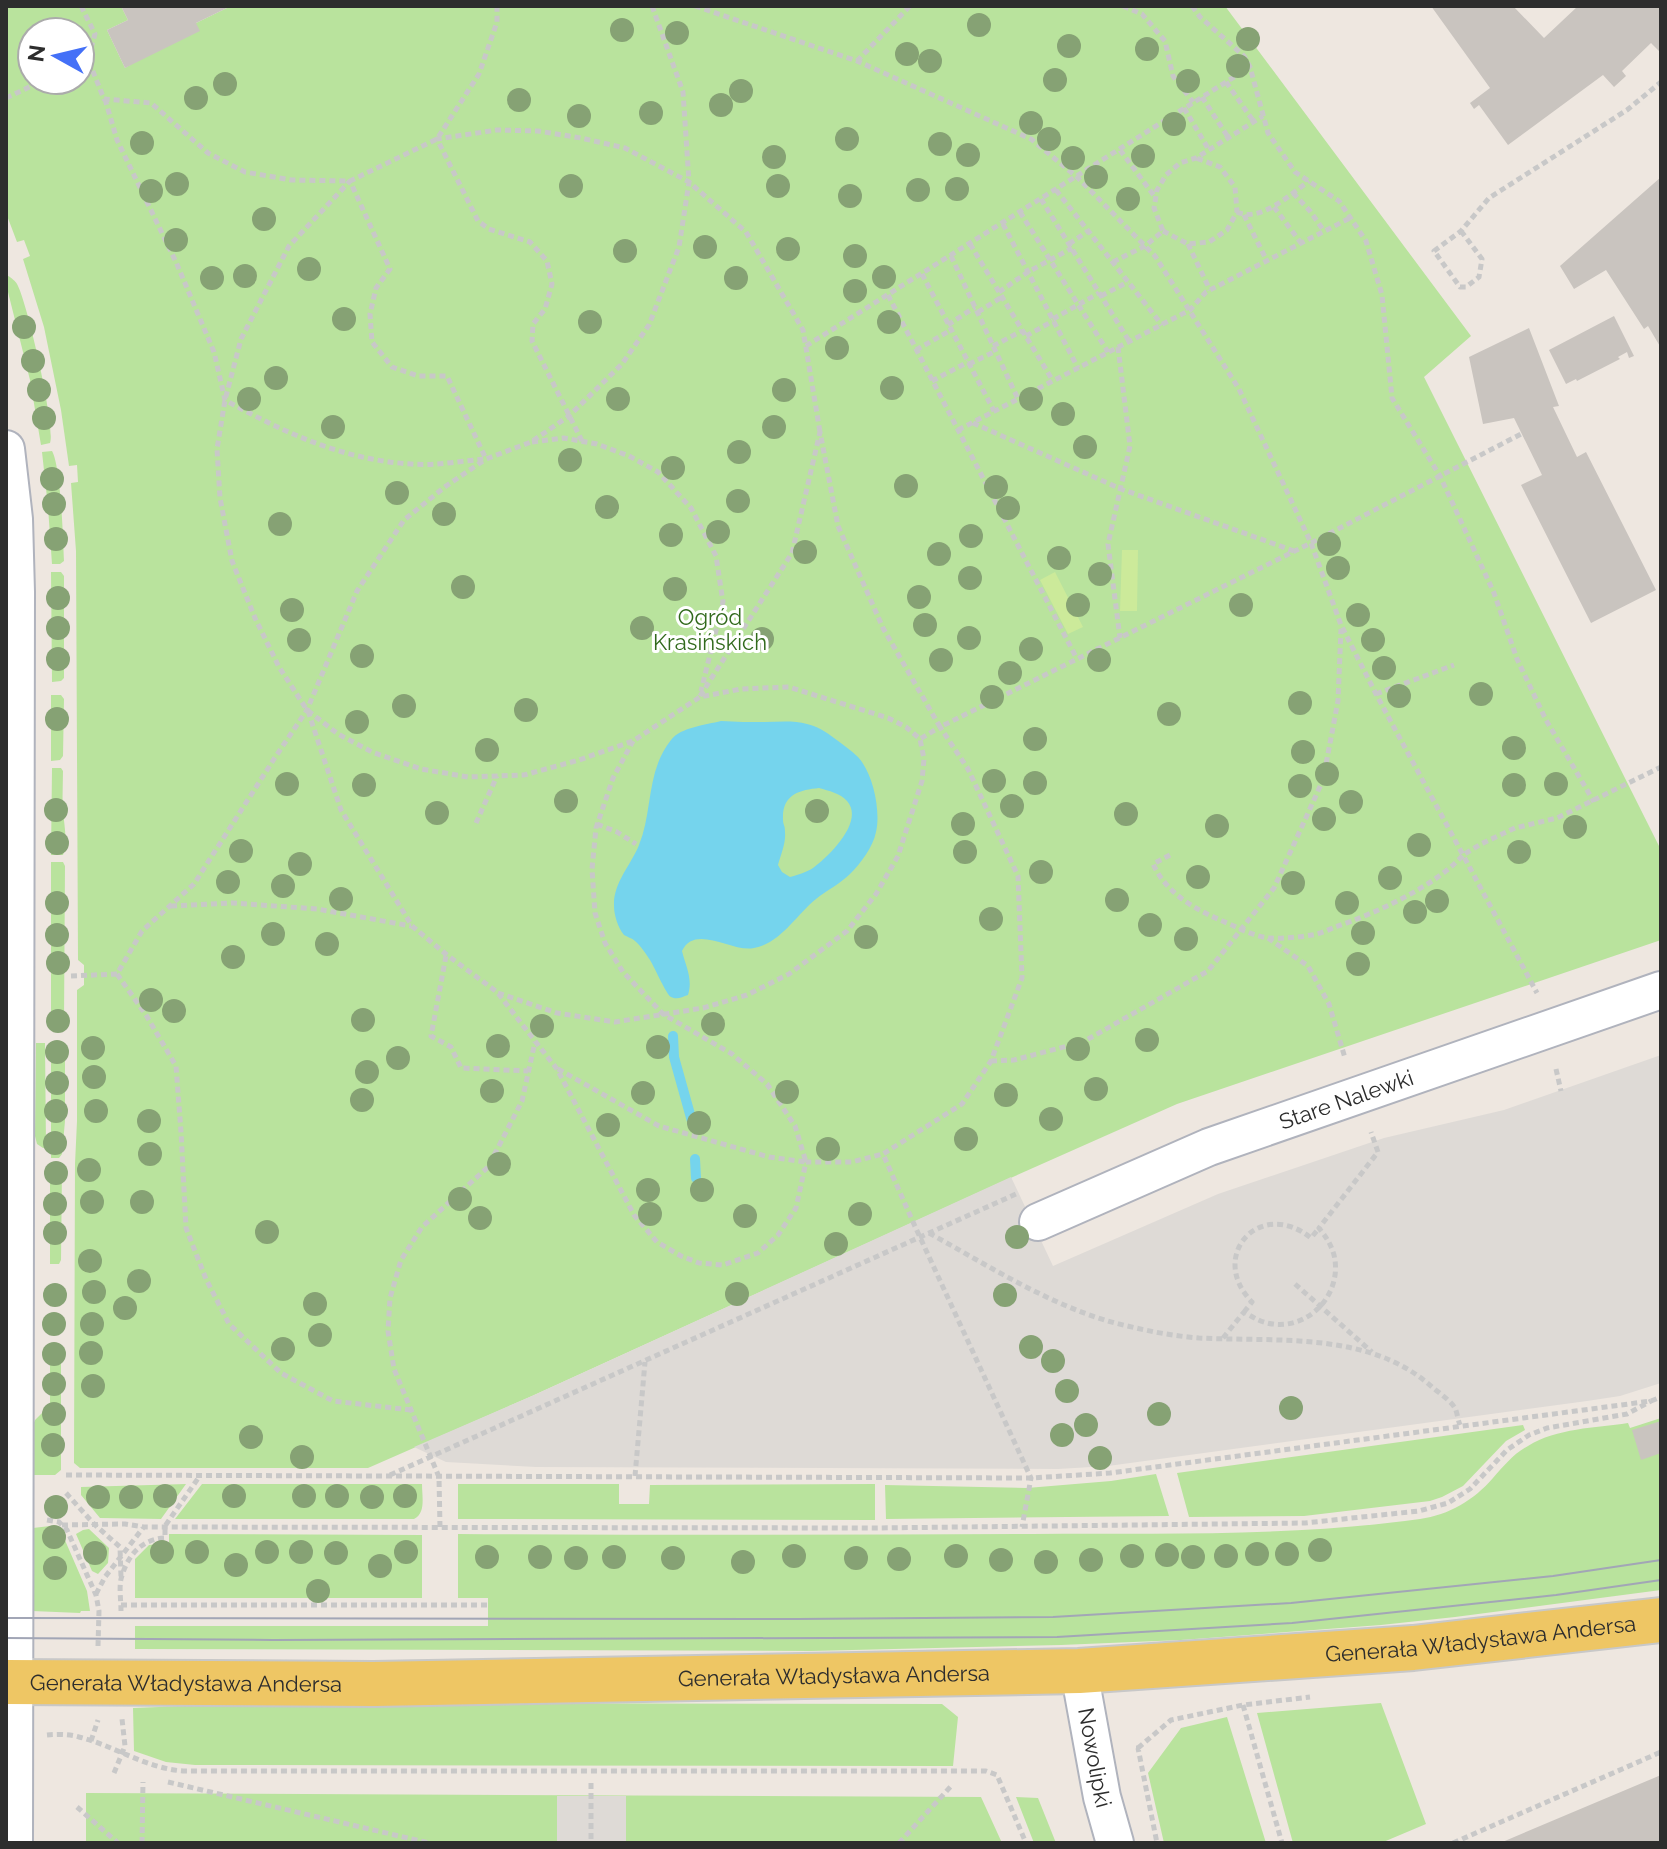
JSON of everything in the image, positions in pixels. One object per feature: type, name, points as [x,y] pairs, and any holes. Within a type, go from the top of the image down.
[{"type":"main road","name":"Generała Władysława Andersa","points":[[10,1682],[374,1684],[1079,1671],[1413,1648],[1661,1620]]},
{"type":"street","points":[[6,449],[14,519],[16,592],[10,1682],[14,1843]]},
{"type":"street","name":"Stare Nalewki","points":[[1030,1206],[1661,990]]},
{"type":"street","name":"Nowolipki","points":[[1079,1671],[1093,1755],[1115,1843]]},
{"type":"path","points":[[437,139],[479,74],[497,22],[497,6]]},
{"type":"path","points":[[117,974],[142,931],[194,884],[307,710],[357,591],[404,520],[486,459],[531,442],[569,416],[622,364],[649,325],[679,247],[689,182],[683,92],[652,6]]},
{"type":"path","points":[[695,6],[857,61],[1031,139],[1077,177],[1155,256],[1239,389],[1311,543],[1341,625],[1537,993]]},
{"type":"path","points":[[857,61],[910,6]]},
{"type":"path","points":[[1123,6],[1142,14],[1165,41],[1173,76],[1193,102]]},
{"type":"path","points":[[1192,6],[1244,56],[1250,67],[1268,133],[1295,172],[1339,201],[1366,241],[1382,295],[1392,398],[1440,476],[1494,593],[1517,659],[1546,720],[1594,802]]},
{"type":"path","points":[[806,346],[1250,67]]},
{"type":"path","points":[[96,79],[117,140],[176,262],[214,352],[225,400],[266,423],[317,445],[359,456],[412,464],[486,459]]},
{"type":"path","points":[[1226,82],[1254,122]]},
{"type":"path","points":[[1461,231],[1482,259],[1479,277],[1466,287],[1460,287],[1434,251],[1461,231],[1489,198],[1627,110],[1661,82]]},
{"type":"path","points":[[1202,97],[1228,137]]},
{"type":"path","points":[[104,99],[151,103],[208,153],[245,172],[291,180],[350,181]]},
{"type":"path","points":[[1184,108],[1209,150]]},
{"type":"path","points":[[1196,158],[1220,167],[1235,187],[1237,212],[1227,230],[1209,242],[1188,244],[1163,231],[1154,208],[1157,190],[1166,175],[1180,163],[1196,158],[1263,116]]},
{"type":"path","points":[[557,1069],[659,1126],[769,1157],[806,1162],[852,1162],[883,1154],[962,1104],[991,1061],[1022,978],[1018,876],[968,769],[883,628],[838,526],[803,330],[746,232],[689,182],[625,148],[538,131],[497,130],[437,139],[350,181],[289,246],[241,339],[225,400],[217,449],[220,498],[232,561],[279,667],[307,710],[341,810],[412,926],[497,992],[557,1069],[634,1215],[657,1242],[699,1263],[723,1265],[758,1253],[778,1235],[796,1208],[806,1162],[795,1126],[767,1084],[732,1054],[663,1014],[623,972],[605,943],[595,913],[592,869],[597,824],[613,778],[633,741]]},
{"type":"path","points":[[437,139],[478,221],[489,229],[530,242],[547,261],[552,284],[545,309],[533,324],[532,341],[582,441]]},
{"type":"path","points":[[1120,150],[1156,199]]},
{"type":"path","points":[[350,181],[390,269],[376,288],[370,314],[372,342],[392,367],[418,376],[447,376],[486,459]]},
{"type":"path","points":[[1237,212],[1255,214],[1274,207],[1309,181]]},
{"type":"path","points":[[1056,190],[1162,325]]},
{"type":"path","points":[[1293,193],[1324,231]]},
{"type":"path","points":[[1041,199],[1129,341]]},
{"type":"path","points":[[1274,207],[1301,243]]},
{"type":"path","points":[[1020,212],[1108,352]]},
{"type":"path","points":[[1244,215],[1267,261]]},
{"type":"path","points":[[958,430],[1190,310],[1210,290],[1350,217]]},
{"type":"path","points":[[1003,224],[1078,368]]},
{"type":"path","points":[[916,350],[1001,295],[1028,272],[1051,261],[1088,231]]},
{"type":"path","points":[[1113,262],[1145,246],[1163,231]]},
{"type":"path","points":[[970,244],[1053,381]]},
{"type":"path","points":[[1188,244],[1210,290]]},
{"type":"path","points":[[951,256],[1018,399]]},
{"type":"path","points":[[921,274],[994,411]]},
{"type":"path","points":[[932,381],[1053,320],[1078,304],[1128,282]]},
{"type":"path","points":[[888,295],[1077,659]]},
{"type":"path","points":[[1118,347],[1130,446],[1108,544],[1120,638]]},
{"type":"path","points":[[972,423],[1121,489],[1295,551]]},
{"type":"path","points":[[700,697],[792,553],[820,432]]},
{"type":"path","points":[[920,739],[1521,434]]},
{"type":"path","points":[[531,442],[564,438],[597,444],[629,456],[658,472],[691,508],[716,556],[723,602],[700,697]]},
{"type":"path","points":[[991,1061],[1014,1060],[1083,1042],[1208,971],[1274,888],[1323,780],[1338,701],[1341,625]]},
{"type":"path","points":[[1376,694],[1454,665]]},
{"type":"path","points":[[307,710],[338,734],[372,752],[421,769],[468,777],[524,775],[579,760],[633,741],[700,697],[741,689],[789,687],[888,718],[920,739],[924,759],[922,781],[898,856],[876,894],[847,931],[789,974],[747,995],[703,1008],[615,1022],[557,1013],[497,992]]},
{"type":"path","points":[[1268,938],[1314,935],[1367,916],[1430,882],[1481,844],[1515,828],[1557,818],[1661,767]]},
{"type":"path","points":[[476,823],[497,776]]},
{"type":"path","points":[[597,824],[636,844]]},
{"type":"path","points":[[1170,855],[1153,864],[1160,878],[1177,896],[1203,912],[1268,938],[1308,966],[1329,1004],[1345,1058]]},
{"type":"path","points":[[169,906],[233,903],[317,909],[412,926]]},
{"type":"path","points":[[447,955],[431,1036],[451,1047],[461,1068],[528,1071]]},
{"type":"path","points":[[71,976],[117,974]]},
{"type":"path","points":[[117,974],[176,1066],[186,1228],[206,1279],[229,1324],[281,1373],[333,1401],[411,1410]]},
{"type":"path","points":[[440,1527],[439,1477],[394,1369],[388,1331],[390,1298],[401,1260],[422,1227],[488,1167],[522,1101],[535,1041]]},
{"type":"path","points":[[1556,1069],[1561,1091]]},
{"type":"path","points":[[1222,1338],[1252,1302],[1242,1292],[1234,1265],[1237,1250],[1245,1238],[1256,1229],[1271,1224],[1286,1224],[1311,1238],[1378,1152],[1371,1132]]},
{"type":"path","points":[[883,1154],[1031,1478],[1022,1527]]},
{"type":"path","points":[[386,1477],[929,1233],[1030,1206]]},
{"type":"path","points":[[1244,1312],[1259,1321],[1275,1325],[1308,1317],[1321,1307],[1331,1292],[1335,1258],[1319,1228]]},
{"type":"path","points":[[929,1233],[1045,1296],[1114,1323],[1155,1332],[1319,1342],[1373,1353],[1419,1375],[1455,1407],[1460,1425]]},
{"type":"path","points":[[1295,1284],[1373,1353]]},
{"type":"path","points":[[635,1476],[645,1362]]},
{"type":"path","points":[[62,1525],[1022,1527],[1305,1523],[1433,1508],[1448,1503],[1470,1489],[1507,1450],[1529,1435],[1547,1428],[1627,1414],[1661,1397]]},
{"type":"path","points":[[66,1475],[1031,1478],[1110,1473],[1651,1401]]},
{"type":"path","points":[[121,1580],[131,1557],[141,1545],[147,1540],[165,1538],[165,1526],[199,1476]]},
{"type":"path","points":[[66,1493],[120,1547],[121,1608],[489,1605]]},
{"type":"path","points":[[39,1520],[62,1525],[70,1536],[96,1595],[98,1646]]},
{"type":"path","points":[[96,1595],[101,1582],[144,1527]]},
{"type":"path","points":[[1243,1705],[1282,1843]]},
{"type":"path","points":[[114,1773],[125,1746],[120,1706]]},
{"type":"path","points":[[57,1734],[82,1738],[158,1767],[183,1771],[977,1770],[997,1775],[1026,1843]]},
{"type":"path","points":[[1130,1749],[1138,1748],[1157,1843]]},
{"type":"path","points":[[1453,1843],[1661,1752]]},
{"type":"path","points":[[142,1843],[143,1782]]},
{"type":"path","points":[[168,1782],[429,1843]]},
{"type":"path","points":[[591,1783],[591,1843]]},
{"type":"path","points":[[899,1843],[953,1784]]},
{"type":"path","points":[[77,1807],[118,1843]]},
{"type":"green space","name":"Ogród Krasińskich","points":[[6,6],[121,6],[128,20],[107,30],[125,68],[196,23],[231,6],[1225,6],[1471,336],[1424,377],[1661,850],[1661,940],[1177,1104],[368,1468],[80,1468],[74,1463],[75,1164],[77,990],[84,985],[84,965],[78,960],[76,551],[71,483],[78,482],[77,465],[69,466],[44,327],[23,259],[30,256],[24,240],[17,242],[6,213]]},
{"type":"green space","points":[[6,276],[17,284],[22,295],[40,364],[49,414],[50,443],[41,445],[30,380]]},
{"type":"green space","points":[[52,451],[61,503],[64,561],[60,564],[52,564],[42,452]]},
{"type":"green space","points":[[1122,550],[1138,550],[1137,611],[1120,611]]},
{"type":"green space","points":[[51,572],[61,572],[64,576],[64,678],[52,682]]},
{"type":"green space","points":[[1055,572],[1083,627],[1068,634],[1040,580]]},
{"type":"green space","points":[[51,695],[61,695],[64,699],[63,756],[60,760],[51,761]]},
{"type":"green space","points":[[52,768],[63,771],[63,855],[51,855]]},
{"type":"green space","points":[[51,862],[63,862],[65,866],[64,1021],[59,1025],[51,1022]]},
{"type":"green space","points":[[36,1043],[45,1043],[46,1147],[43,1148],[37,1144],[35,1136]]},
{"type":"green space","points":[[51,1043],[59,1043],[65,1048],[65,1121],[59,1158],[51,1158]]},
{"type":"green space","points":[[50,1166],[62,1169],[59,1264],[50,1264]]},
{"type":"green space","points":[[59,1343],[61,1470],[55,1475],[33,1475],[33,1425],[50,1405],[50,1344]]},
{"type":"green space","points":[[1661,1418],[1661,1590],[1381,1625],[1181,1640],[1061,1645],[811,1651],[135,1649],[135,1626],[488,1626],[488,1598],[458,1598],[458,1534],[1178,1534],[1372,1525],[1431,1517],[1451,1510],[1478,1493],[1509,1460],[1539,1440],[1576,1430],[1628,1423],[1630,1428]]},
{"type":"green space","points":[[1523,1425],[1525,1430],[1506,1441],[1463,1486],[1430,1501],[1304,1516],[1189,1517],[1177,1473]]},
{"type":"green space","points":[[1156,1474],[1169,1516],[886,1519],[885,1485],[1027,1488]]},
{"type":"green space","points":[[186,1484],[161,1519],[100,1518],[81,1495],[81,1487]]},
{"type":"green space","points":[[202,1484],[422,1484],[422,1504],[420,1513],[414,1519],[175,1519]]},
{"type":"green space","points":[[458,1484],[619,1484],[619,1504],[649,1504],[650,1485],[875,1484],[875,1520],[458,1519]]},
{"type":"green space","points":[[50,1526],[64,1538],[87,1591],[90,1611],[32,1611],[33,1528]]},
{"type":"green space","points":[[89,1529],[109,1548],[108,1563],[98,1574],[92,1571],[76,1534]]},
{"type":"green space","points":[[169,1534],[422,1535],[422,1598],[135,1598],[135,1559],[149,1545],[169,1543]]},
{"type":"green space","points":[[264,1703],[942,1704],[958,1717],[953,1766],[195,1765],[166,1762],[134,1751],[133,1708]]},
{"type":"green space","points":[[1381,1703],[1426,1824],[1381,1843],[1293,1843],[1257,1713]]},
{"type":"green space","points":[[1227,1717],[1266,1843],[1164,1843],[1148,1773],[1181,1728]]},
{"type":"green space","points":[[86,1793],[981,1797],[1002,1843],[86,1843]]},
{"type":"green space","points":[[1016,1797],[1038,1798],[1056,1843],[1034,1843]]},
{"type":"shaded area","points":[[1661,1055],[1661,1383],[1620,1396],[1108,1466],[1058,1469],[536,1467],[446,1462],[414,1447],[1011,1177],[1053,1266],[1218,1194],[1384,1138],[1504,1110]]},
{"type":"shaded area","points":[[557,1796],[626,1796],[626,1843],[557,1843]]},
{"type":"water","points":[[721,721],[796,722],[825,731],[858,757],[868,773],[877,814],[876,832],[854,870],[764,945],[745,948],[705,939],[688,943],[682,951],[690,984],[688,995],[675,998],[666,991],[641,948],[622,932],[615,913],[614,898],[643,832],[657,765],[663,752],[681,732]],"holes":[[[819,788],[838,794],[847,801],[852,818],[836,847],[808,871],[790,877],[778,865],[785,840],[783,811],[794,795]]]},
{"type":"building","points":[[121,6],[231,6],[196,23],[200,31],[125,68],[107,30],[128,20]]},
{"type":"building","points":[[1431,6],[1513,6],[1544,38],[1578,6],[1661,6],[1661,53],[1651,43],[1622,71],[1626,76],[1614,87],[1603,75],[1508,145],[1479,105],[1474,109],[1470,103],[1490,88]]},
{"type":"building","points":[[1661,177],[1661,348],[1648,326],[1644,329],[1606,270],[1574,289],[1560,266]]},
{"type":"building","points":[[1614,316],[1634,356],[1629,358],[1627,352],[1618,357],[1620,359],[1566,384],[1549,350]]},
{"type":"building","points":[[1529,328],[1559,406],[1553,407],[1577,457],[1586,452],[1656,590],[1591,623],[1521,485],[1542,475],[1514,418],[1483,424],[1469,357]]},
{"type":"building","points":[[1661,1421],[1661,1453],[1641,1460],[1632,1430]]},
{"type":"building","points":[[1661,1775],[1661,1843],[1500,1843]]},
{"type":"waterway","points":[[673,1036],[674,1057],[693,1125]]},
{"type":"waterway","points":[[695,1159],[696,1178]]},
{"type":"tram line","points":[[6,1618],[1053,1617],[1291,1603],[1553,1576],[1661,1560]]},
{"type":"tram line","points":[[6,1638],[1057,1637],[1292,1623],[1556,1595],[1661,1580]]}]
